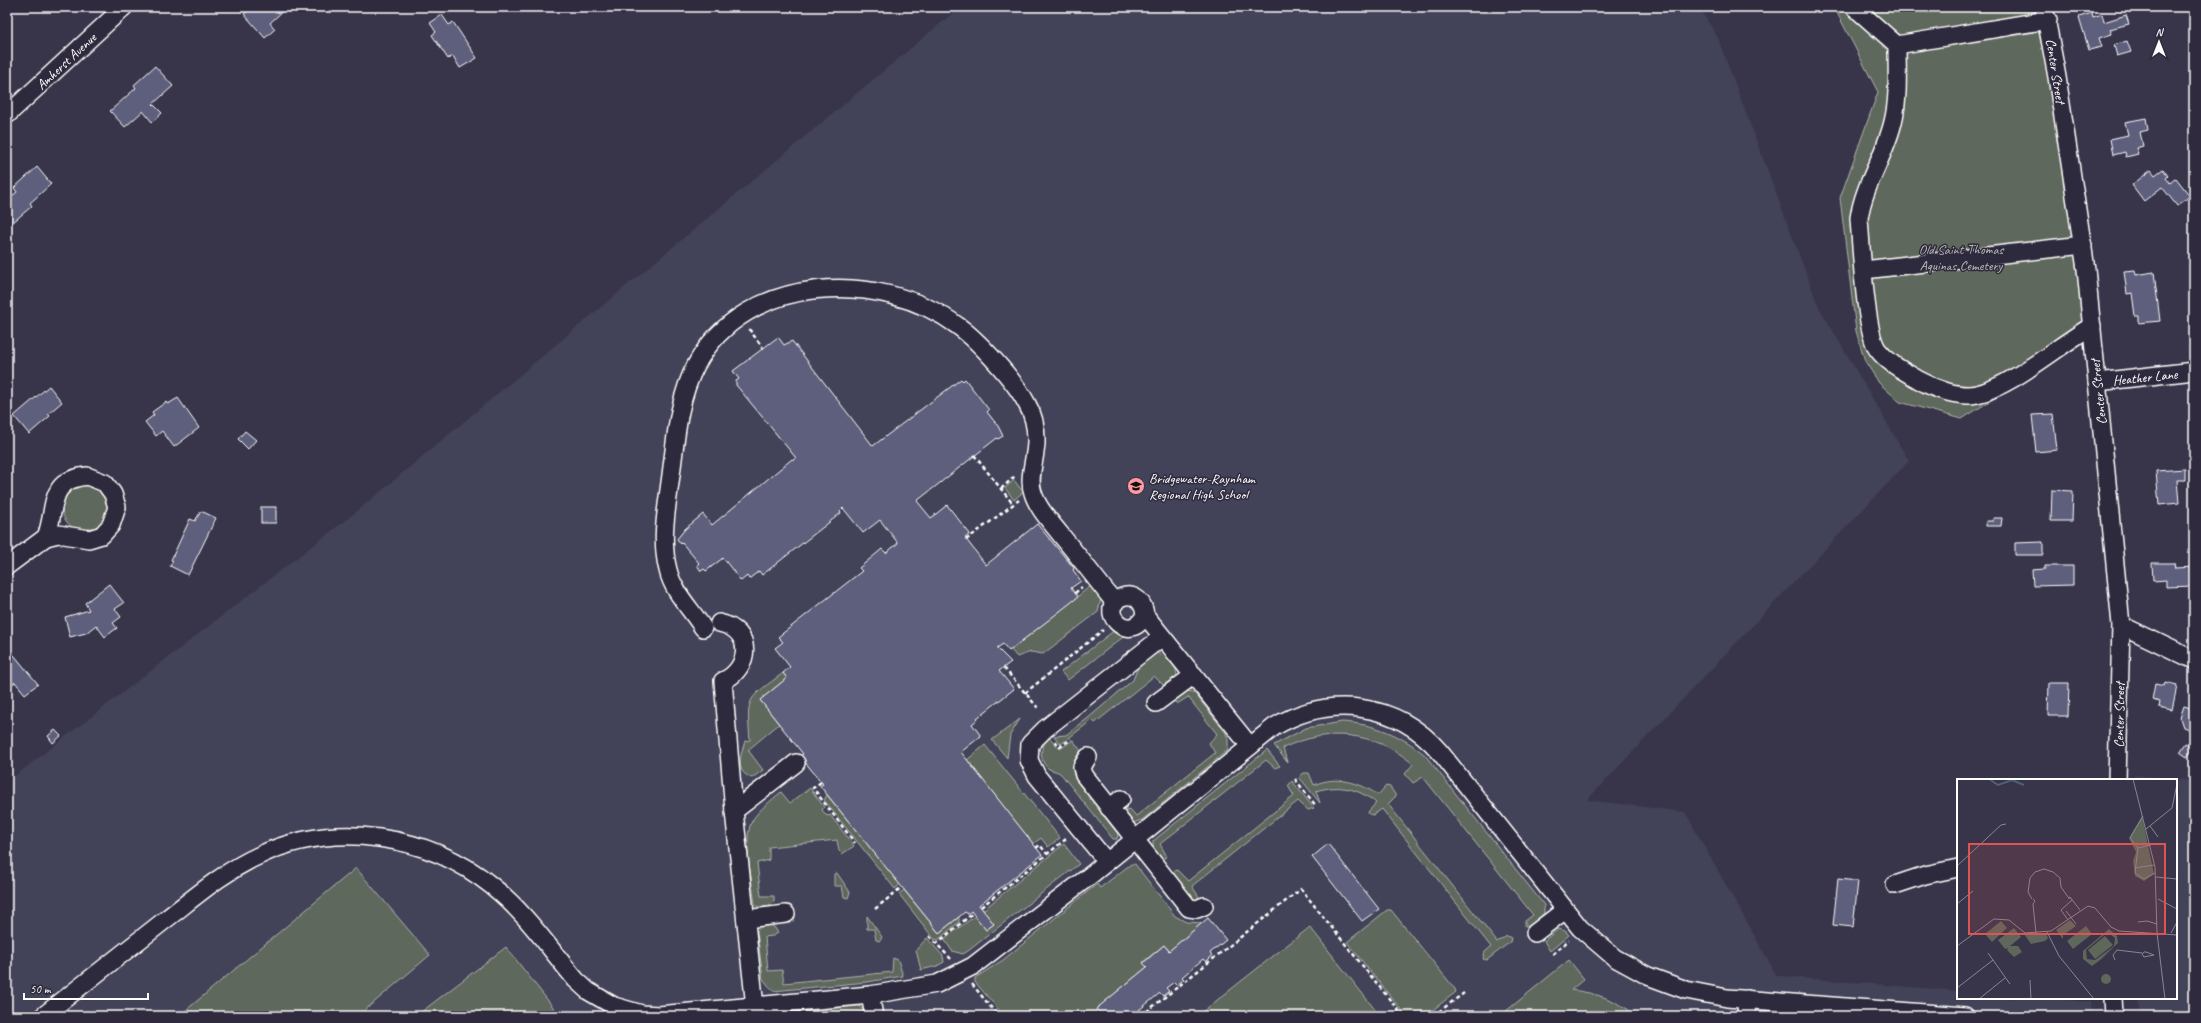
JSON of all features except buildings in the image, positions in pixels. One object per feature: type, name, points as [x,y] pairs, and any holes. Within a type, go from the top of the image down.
[{"type":"street","name":"Amherst Avenue","points":[[7,115],[124,7]]},
{"type":"street","points":[[1854,7],[1897,45],[1896,94],[1893,122],[1861,204],[1859,218],[1870,329],[1876,349],[1890,363],[1926,384],[1963,395],[1977,394],[2002,384],[2092,326]]},
{"type":"street","points":[[1897,45],[2046,14]]},
{"type":"street","name":"Center Street","points":[[2046,14],[2083,246],[2121,625],[2117,779]]},
{"type":"street","points":[[1864,270],[2083,246]]},
{"type":"street","points":[[703,628],[679,595],[668,572],[663,547],[680,409],[686,386],[698,362],[714,340],[740,316],[760,306],[797,293],[838,288],[857,288],[901,298],[941,315],[959,327],[1017,387],[1032,416],[1036,439],[1032,490],[1044,513],[1115,603]]},
{"type":"street","name":"Heather Lane","points":[[2097,382],[2194,371]]},
{"type":"street","points":[[7,566],[46,537],[58,534],[89,539],[102,535],[111,526],[116,513],[116,500],[110,488],[100,480],[87,476],[69,480],[62,485],[53,502],[51,524],[46,537]]},
{"type":"street","points":[[1145,615],[1142,622],[1135,626],[1126,627],[1120,626],[1112,613],[1115,603],[1123,597],[1133,597],[1142,603],[1145,615],[1250,746]]},
{"type":"street","points":[[719,623],[736,629],[745,644],[745,652],[739,669],[733,676],[723,681],[734,811],[755,1007]]},
{"type":"street","points":[[2121,625],[2194,660]]},
{"type":"street","points":[[1107,862],[1037,776],[1029,760],[1030,744],[1045,728],[1162,637]]},
{"type":"street","points":[[1156,704],[1194,675]]},
{"type":"street","points":[[43,1016],[234,868],[279,847],[301,841],[343,836],[404,842],[444,856],[470,870],[492,886],[513,905],[576,980],[588,991],[614,1006],[642,1014],[659,1015],[755,1007],[870,994],[938,984],[963,972],[1107,862],[1250,746],[1287,719],[1298,714],[1324,708],[1365,709],[1405,722],[1425,736],[1580,928],[1603,949],[1648,976],[1746,1008],[1965,1016]]},
{"type":"street","points":[[1088,757],[1083,763],[1082,771],[1115,803],[1134,840],[1190,908],[1197,909],[1204,906]]},
{"type":"street","points":[[734,811],[796,763]]},
{"type":"street","points":[[1895,885],[1925,875],[1957,868]]},
{"type":"street","points":[[1536,933],[1565,910]]},
{"type":"street","points":[[746,919],[786,914]]},
{"type":"street","points":[[870,994],[874,1016]]},
{"type":"street","points":[[2113,999],[2114,1016]]},
{"type":"path","points":[[740,316],[763,348]]},
{"type":"path","points":[[974,455],[1013,504]]},
{"type":"path","points":[[966,540],[1032,490]]},
{"type":"path","points":[[1025,693],[1108,626]]},
{"type":"path","points":[[1004,668],[1038,708]]},
{"type":"path","points":[[1052,737],[1060,747],[1072,739]]},
{"type":"path","points":[[1295,779],[1316,806]]},
{"type":"path","points":[[821,782],[813,788],[855,844]]},
{"type":"path","points":[[981,907],[1066,838]]},
{"type":"path","points":[[1036,848],[1040,845],[1048,854]]},
{"type":"path","points":[[875,909],[902,887]]},
{"type":"path","points":[[1141,1016],[1301,889],[1403,1016]]},
{"type":"path","points":[[936,944],[973,913]]},
{"type":"path","points":[[929,936],[954,961]]},
{"type":"path","points":[[1553,954],[1570,940]]},
{"type":"path","points":[[972,983],[998,1016]]},
{"type":"path","points":[[1433,1016],[1464,993]]},
{"type":"shaded area","name":"Bridgewater-Raynham Regional High School","points":[[960,7],[1699,7],[1717,36],[1818,305],[1909,461],[1587,800],[1685,812],[1777,976],[1957,991],[1957,999],[2057,999],[2090,1002],[2091,1016],[7,1016],[7,782],[356,512]]},
{"type":"shaded area","points":[[2134,775],[2174,779],[2134,779]]},
{"type":"shaded area","points":[[2177,779],[2194,781],[2194,1016],[2140,1016],[2138,999],[2177,999]]},
{"type":"green space","name":"Old Saint Thomas Aquinas Cemetery","points":[[1834,7],[2032,7],[2059,131],[2085,340],[1962,419],[1900,402],[1879,383],[1865,361],[1856,331],[1840,198],[1878,92]]},
{"type":"green space","points":[[1014,480],[1023,492],[1014,500],[1005,488]]},
{"type":"green space","points":[[80,485],[90,485],[98,489],[104,495],[108,503],[108,513],[104,521],[98,527],[90,531],[80,531],[72,527],[66,521],[62,513],[62,503],[66,495],[72,489]]},
{"type":"green space","points":[[1093,584],[1101,598],[1098,612],[1043,654],[1031,652],[1017,657],[1011,650]]},
{"type":"green space","points":[[1116,629],[1127,634],[1068,680],[1061,672]]},
{"type":"green space","points":[[1157,653],[1174,666],[1177,674],[1176,677],[1163,685],[1154,676],[1095,723],[1092,720],[1061,744],[1054,736],[1066,735],[1087,719],[1133,680],[1138,667]]},
{"type":"green space","points":[[783,673],[787,678],[760,700],[779,724],[748,750],[763,770],[752,778],[743,772],[740,762],[745,741],[750,740],[749,706],[756,694]]},
{"type":"green space","points":[[1186,691],[1193,692],[1196,695],[1226,733],[1228,739],[1228,750],[1142,820],[1133,823],[1124,812],[1125,809],[1131,810],[1136,816],[1215,753],[1209,743],[1217,734],[1188,697],[1177,704],[1175,702],[1175,699]]},
{"type":"green space","points":[[1020,719],[1010,735],[1007,758],[992,740]]},
{"type":"green space","points":[[1342,722],[1365,725],[1386,731],[1406,741],[1425,755],[1544,905],[1544,913],[1530,926],[1525,926],[1525,921],[1533,915],[1423,777],[1413,783],[1405,774],[1413,764],[1398,753],[1367,739],[1333,735],[1300,741],[1283,748],[1287,762],[1274,745],[1306,728]]},
{"type":"green space","points":[[1050,738],[1060,749],[1073,740],[1081,751],[1076,757],[1074,764],[1073,771],[1075,779],[1118,834],[1117,839],[1113,839],[1061,774],[1045,766],[1042,757],[1042,748]]},
{"type":"green space","points":[[985,745],[1060,838],[1048,847],[1041,838],[1033,844],[967,760]]},
{"type":"green space","points":[[1267,750],[1280,766],[1275,768],[1266,760],[1160,844],[1166,855],[1165,858],[1161,858],[1153,847],[1153,841]]},
{"type":"green space","points":[[1304,773],[1309,773],[1314,785],[1322,782],[1339,780],[1347,781],[1371,790],[1378,795],[1386,786],[1390,787],[1396,796],[1388,804],[1497,942],[1507,936],[1511,938],[1510,942],[1487,960],[1483,959],[1485,952],[1491,947],[1382,809],[1373,815],[1369,814],[1368,812],[1376,803],[1355,791],[1340,788],[1316,791],[1320,803],[1299,777]]},
{"type":"green space","points":[[1292,781],[1314,808],[1308,810],[1298,801],[1192,886],[1199,897],[1196,900],[1194,899],[1173,874],[1174,871],[1177,870],[1188,881],[1294,796],[1288,786]]},
{"type":"green space","points":[[810,788],[824,807],[822,810],[827,816],[830,815],[854,846],[842,854],[839,851],[837,840],[769,847],[769,860],[757,863],[761,896],[774,896],[774,902],[770,906],[758,907],[755,905],[748,850],[749,829],[752,821],[762,809],[781,792],[790,803]]},
{"type":"green space","points":[[827,795],[900,884],[895,889],[824,800]]},
{"type":"green space","points":[[1064,844],[1079,864],[968,951],[963,954],[952,951],[944,939],[975,916],[986,930],[994,924],[983,910]]},
{"type":"green space","points":[[1131,864],[1135,864],[1175,916],[1186,922],[1202,923],[1169,951],[1164,945],[1143,962],[1147,967],[1096,1009],[1102,1016],[1004,1016],[975,982],[975,978],[1003,960],[1097,884],[1100,888]]},
{"type":"green space","points":[[356,868],[430,955],[358,1016],[179,1016]]},
{"type":"green space","points":[[837,873],[850,892],[848,898],[844,897],[842,886],[834,886],[834,874]]},
{"type":"green space","points":[[904,890],[939,933],[959,917],[959,922],[938,940],[934,939],[899,894]]},
{"type":"green space","points":[[1387,910],[1391,910],[1455,989],[1456,992],[1425,1016],[1406,1016],[1347,942]]},
{"type":"green space","points":[[867,916],[882,937],[880,941],[876,940],[874,929],[867,929]]},
{"type":"green space","points":[[771,925],[778,933],[773,936],[765,937],[768,971],[782,970],[784,983],[892,972],[893,958],[898,960],[903,976],[867,982],[773,991],[763,979],[757,931],[761,926]]},
{"type":"green space","points":[[1310,927],[1380,1016],[1197,1016]]},
{"type":"green space","points":[[1558,929],[1565,931],[1569,935],[1550,951],[1544,941]]},
{"type":"green space","points":[[927,938],[943,956],[944,962],[937,966],[921,970],[916,950]]},
{"type":"green space","points":[[506,947],[560,1016],[416,1016]]},
{"type":"green space","points":[[1569,960],[1584,979],[1571,990],[1606,998],[1637,1016],[1500,1016]]},
{"type":"green space","points":[[859,1006],[863,1009],[863,1016],[755,1016]]},
{"type":"place","name":"Bridgewater-Raynham Regional High School","points":[[1136,486]]}]
